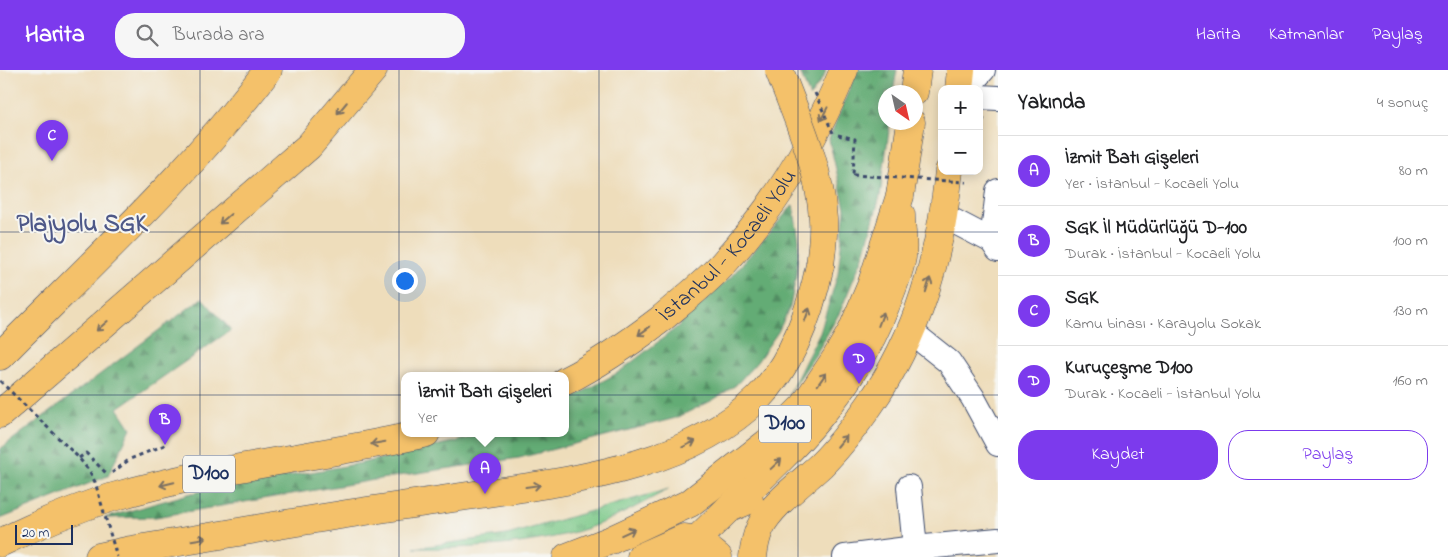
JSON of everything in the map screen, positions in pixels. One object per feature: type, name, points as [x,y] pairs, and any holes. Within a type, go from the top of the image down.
[{"type":"main road","points":[[0,356],[166,190],[236,112],[268,70]]},
{"type":"main road","points":[[0,414],[309,146],[373,70]]},
{"type":"main road","points":[[99,557],[372,510],[544,485],[636,465],[666,455],[715,430],[737,416],[758,398],[790,353],[803,326],[812,300],[820,265],[823,219],[818,186],[801,127],[779,70]]},
{"type":"main road","name":"İstanbul - Kocaeli Yolu","points":[[569,379],[614,352],[646,330],[685,299],[726,261],[750,234],[789,180],[827,109],[844,70]]},
{"type":"main road","points":[[915,85],[917,70]]},
{"type":"main road","points":[[959,85],[961,70]]},
{"type":"main road","name":"D100","points":[[567,557],[610,540],[690,503],[767,443],[804,406],[852,331],[871,286],[900,196],[910,130]]},
{"type":"main road","points":[[753,557],[761,526],[783,500],[822,464],[844,439],[879,390],[896,362],[922,304],[932,272],[944,216],[958,177]]},
{"type":"main road","points":[[687,549],[785,456],[823,414],[867,348],[895,282],[902,256],[900,196]]},
{"type":"main road","name":"D100","points":[[0,543],[64,514],[148,488],[248,466],[409,437]]},
{"type":"main road","points":[[730,557],[718,540],[717,531],[728,509],[777,488],[822,464]]},
{"type":"main road","points":[[641,557],[684,538],[687,549]]},
{"type":"main road","points":[[687,549],[718,557]]},
{"type":"street","points":[[969,85],[983,70]]},
{"type":"street","points":[[983,97],[998,98]]},
{"type":"street","points":[[944,216],[995,246],[998,191]]},
{"type":"street","points":[[910,331],[949,362],[978,405],[998,444]]},
{"type":"street","points":[[909,487],[915,548]]},
{"type":"street","points":[[845,557],[998,540]]},
{"type":"path","points":[[814,90],[833,134],[855,139],[853,175],[958,177]]},
{"type":"path","points":[[0,381],[90,472],[95,482],[117,557]]},
{"type":"path","points":[[78,458],[86,454],[108,476],[130,459],[165,445]]},
{"type":"green space","points":[[799,70],[826,70],[810,97]]},
{"type":"green space","points":[[857,70],[897,70],[894,85],[878,85],[878,130],[889,130],[880,196],[864,254],[840,312],[816,354],[789,394],[820,332],[838,274],[845,208],[829,139]]},
{"type":"green space","points":[[793,205],[799,240],[796,276],[790,307],[778,332],[757,362],[736,385],[713,400],[676,418],[519,458],[404,475],[156,517],[105,518],[192,493],[362,463],[473,437],[569,437],[569,400],[619,372],[676,328],[730,278]]},
{"type":"green space","points":[[202,298],[231,330],[118,408],[131,428],[108,476],[0,519],[0,449]]},
{"type":"green space","points":[[669,489],[599,524],[555,537],[495,546],[414,548],[507,535]]},
{"type":"place","name":"SGK","points":[[52,161]]},
{"type":"place","name":"Kuruçeşme D100","points":[[859,384]]},
{"type":"place","name":"SGK İl Müdürlüğü D-100","points":[[165,445]]},
{"type":"place","name":"İzmit Batı Gişeleri","points":[[485,494]]},
{"type":"district","name":"Plajyolu SGK","points":[[82,225]]}]
